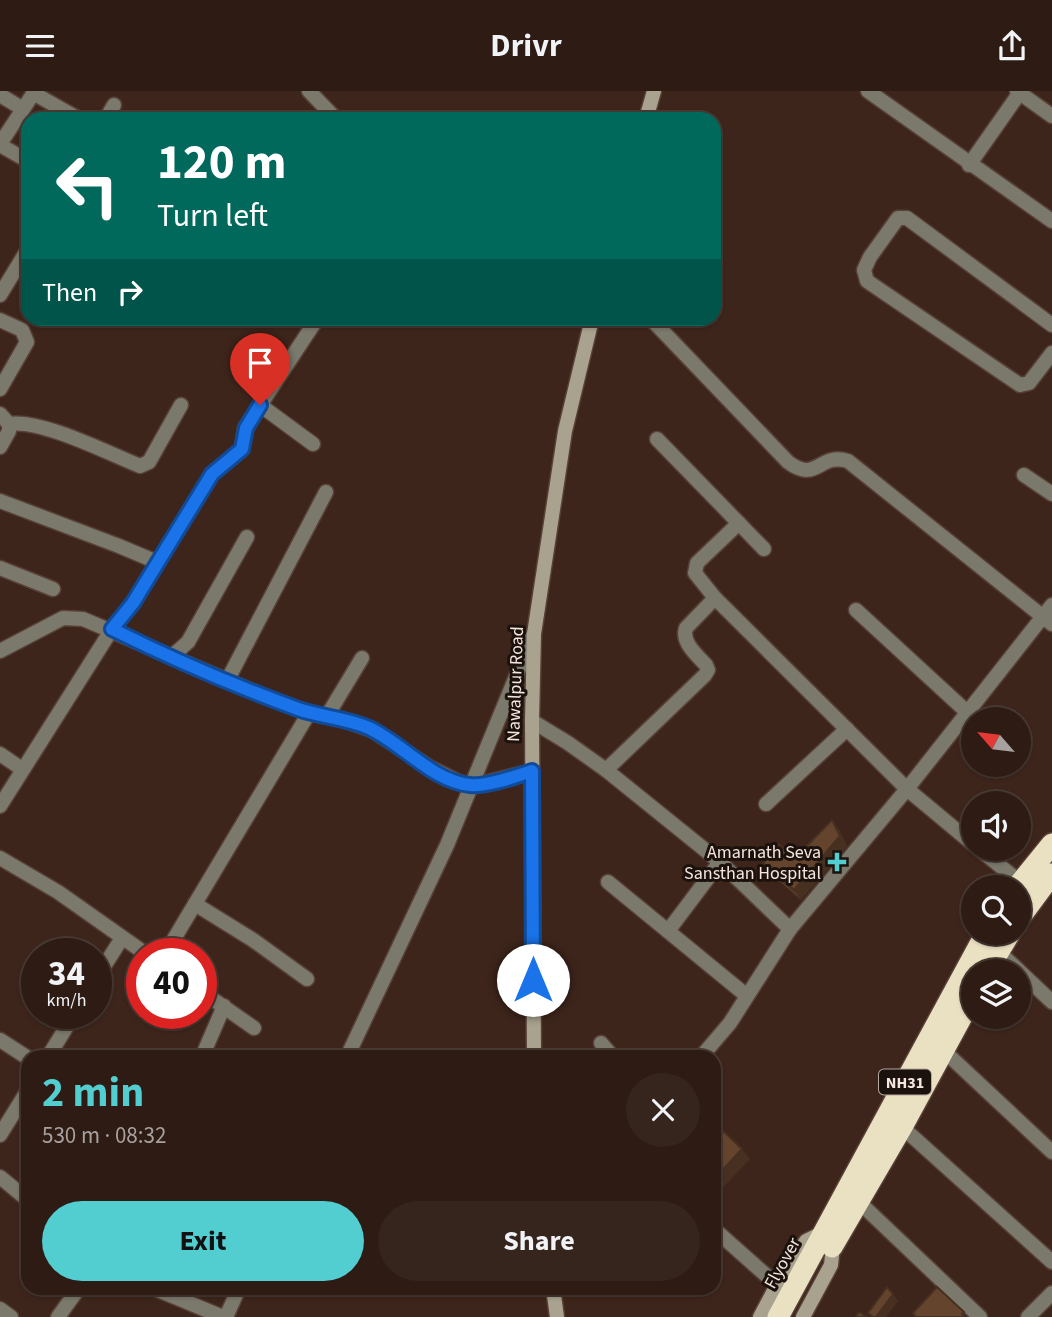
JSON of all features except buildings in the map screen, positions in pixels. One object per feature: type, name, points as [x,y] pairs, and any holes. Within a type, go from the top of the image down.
[{"type":"highway","points":[[1026,875],[1052,844]]},
{"type":"highway","points":[[1031,902],[1052,874]]},
{"type":"highway","name":"NH31","points":[[829,1239],[980,945]]},
{"type":"highway","points":[[994,959],[1002,945]]},
{"type":"highway","name":"NH31","points":[[829,1239],[859,1202],[961,1018]]},
{"type":"highway","name":"Flyover","points":[[778,1317],[829,1239]]},
{"type":"highway","name":"Flyover","points":[[793,1317],[829,1239]]},
{"type":"street","points":[[309,91],[329,112]]},
{"type":"street","points":[[648,112],[654,91]]},
{"type":"street","points":[[868,91],[969,165],[1052,221]]},
{"type":"street","points":[[21,112],[34,92],[67,112]]},
{"type":"street","points":[[969,165],[1019,92],[1052,116]]},
{"type":"street","points":[[0,95],[23,109]]},
{"type":"street","points":[[110,112],[114,105]]},
{"type":"street","points":[[21,112],[0,145],[21,157]]},
{"type":"street","points":[[1052,325],[907,218],[898,218],[863,270],[867,281],[1020,385],[1029,383],[1052,353]]},
{"type":"street","points":[[0,295],[21,260]]},
{"type":"street","points":[[0,320],[22,330],[26,342],[0,389]]},
{"type":"street","points":[[0,806],[112,629],[133,603],[212,474],[242,449],[246,428],[312,326]]},
{"type":"street","name":"Nawalpur Road","points":[[534,1050],[534,634],[565,431],[590,326]]},
{"type":"street","points":[[658,326],[799,470],[810,471],[831,459],[848,461],[1047,621]]},
{"type":"street","points":[[5,419],[54,432],[140,466],[149,461],[181,405]]},
{"type":"street","points":[[260,405],[313,444]]},
{"type":"street","points":[[0,447],[9,431],[5,419]]},
{"type":"street","points":[[657,439],[764,548]]},
{"type":"street","points":[[1024,475],[1051,493]]},
{"type":"street","points":[[228,681],[326,492]]},
{"type":"street","points":[[0,501],[157,562]]},
{"type":"street","points":[[739,523],[697,563],[695,573],[715,598],[907,789],[961,834]]},
{"type":"street","points":[[171,657],[188,642],[247,537]]},
{"type":"street","points":[[0,568],[53,589]]},
{"type":"street","points":[[606,770],[705,675],[708,670],[706,665],[684,639],[684,633],[715,598]]},
{"type":"street","points":[[971,707],[1047,621],[1052,605]]},
{"type":"street","points":[[856,610],[962,707]]},
{"type":"street","points":[[0,651],[63,618],[83,618],[309,713],[372,730],[446,777],[473,786],[532,771]]},
{"type":"street","points":[[350,1050],[473,786],[534,634]]},
{"type":"street","points":[[327,716],[362,658]]},
{"type":"street","points":[[175,938],[309,713]]},
{"type":"street","points":[[707,1050],[730,1023],[790,929],[961,720]]},
{"type":"street","points":[[532,721],[606,770],[720,862],[790,929]]},
{"type":"street","points":[[766,804],[847,729]]},
{"type":"street","points":[[0,754],[22,769]]},
{"type":"street","points":[[0,858],[58,892],[126,941]]},
{"type":"street","points":[[992,861],[1007,875]]},
{"type":"street","points":[[668,931],[720,862]]},
{"type":"street","points":[[608,882],[747,996]]},
{"type":"street","points":[[195,904],[253,940],[307,979]]},
{"type":"street","points":[[112,954],[122,938]]},
{"type":"street","points":[[998,951],[1052,1002]]},
{"type":"street","points":[[217,1001],[254,1028]]},
{"type":"street","points":[[205,1050],[224,1006]]},
{"type":"street","points":[[52,1050],[65,1029]]},
{"type":"street","points":[[0,1040],[21,1054]]},
{"type":"street","points":[[601,1043],[607,1050]]},
{"type":"street","points":[[943,1050],[1052,1152]]},
{"type":"street","points":[[0,1135],[21,1101]]},
{"type":"street","points":[[902,1127],[1052,1262]]},
{"type":"street","points":[[0,1177],[21,1194]]},
{"type":"street","points":[[859,1202],[979,1317]]},
{"type":"street","points":[[721,1235],[777,1285]]},
{"type":"street","points":[[760,1317],[806,1241],[829,1239],[831,1265],[803,1317]]},
{"type":"street","points":[[1028,1317],[1052,1293]]},
{"type":"street","points":[[58,1317],[74,1295]]},
{"type":"street","points":[[170,1295],[225,1317],[236,1295]]},
{"type":"street","points":[[554,1295],[556,1317]]},
{"type":"street","points":[[0,1309],[11,1317]]},
{"type":"place","name":"Amarnath Seva Sansthan Hospital","points":[[837,862]]},
{"type":"route","points":[[260,405],[246,428],[242,449],[212,474],[133,603],[112,629],[271,699],[309,713],[358,724],[372,730],[429,767],[458,782],[473,786],[532,771],[533,980]]}]
